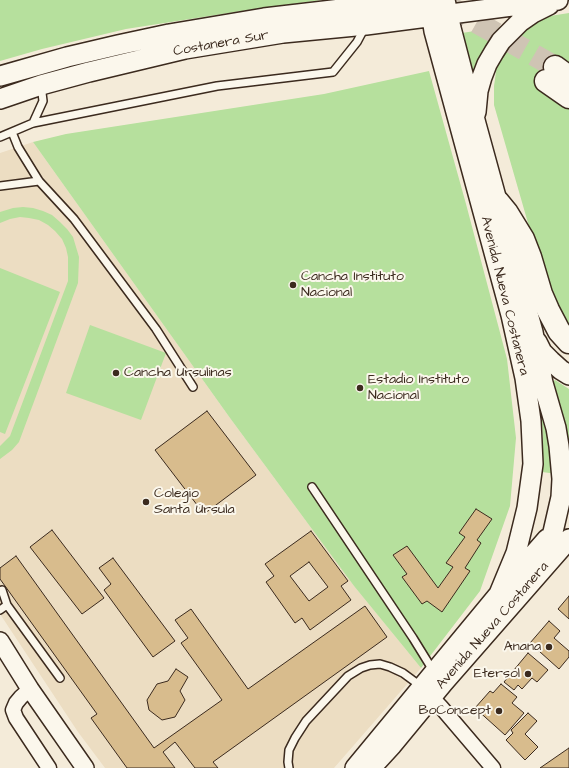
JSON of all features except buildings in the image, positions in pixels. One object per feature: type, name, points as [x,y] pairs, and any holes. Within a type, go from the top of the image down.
[{"type":"highway","points":[[557,75],[569,97]]},
{"type":"highway","points":[[498,202],[523,239],[541,294],[548,310],[559,330],[569,342]]},
{"type":"main road","name":"Costanera Sur","points":[[0,76],[67,57],[169,34],[264,18],[416,0]]},
{"type":"main road","name":"Costanera Sur","points":[[0,99],[89,72],[192,48],[282,33],[366,25],[438,8],[560,0]]},
{"type":"main road","points":[[476,124],[477,98],[482,78],[487,64],[501,41],[520,22],[533,13],[560,0]]},
{"type":"main road","name":"Avenida Nueva Costanera","points":[[355,768],[427,692],[499,594],[561,535],[562,479],[560,451],[556,428],[543,383],[533,332],[452,35],[438,8]]},
{"type":"main road","name":"Avenida Nueva Costanera","points":[[438,8],[438,46],[511,315],[530,407],[533,464],[527,508],[516,553],[499,594]]},
{"type":"main road","points":[[533,332],[542,352],[561,370],[569,375]]},
{"type":"main road","name":"Avenida Nueva Costanera","points":[[439,677],[540,572],[561,535],[569,514]]},
{"type":"main road","name":"Avenida Nueva Costanera","points":[[371,768],[392,745],[427,692]]},
{"type":"street","points":[[0,641],[30,689],[85,768]]},
{"type":"street","points":[[0,652],[30,689]]},
{"type":"street","points":[[30,689],[16,703],[13,710],[16,718],[49,768]]},
{"type":"street","points":[[427,692],[493,768]]},
{"type":"lane","points":[[0,136],[33,123],[217,86],[333,72],[357,42],[366,25]]},
{"type":"lane","points":[[33,123],[43,102],[41,86]]},
{"type":"lane","points":[[12,132],[18,146],[39,181],[74,219],[156,329],[192,387]]},
{"type":"lane","points":[[0,186],[39,181]]},
{"type":"lane","points":[[312,487],[439,677]]},
{"type":"lane","points":[[2,590],[7,605],[60,678]]},
{"type":"lane","points":[[0,610],[7,605]]},
{"type":"lane","points":[[289,768],[289,750],[306,721],[348,676],[362,668],[380,664],[390,666],[403,673],[427,692]]},
{"type":"shaded area","name":"Colegio Santa Úrsula","points":[[33,142],[230,418],[354,586],[421,668],[334,768],[105,768],[78,732],[0,614],[0,153]]},
{"type":"green space","points":[[0,0],[322,0],[126,29],[42,49],[0,61]]},
{"type":"green space","points":[[569,13],[569,324],[556,305],[530,230],[494,105],[494,86],[497,65],[503,53],[515,37],[531,25],[550,16]]},
{"type":"green space","points":[[506,26],[475,83],[462,33]]},
{"type":"green space","name":"Estadio Instituto Nacional","points":[[429,71],[507,359],[516,438],[510,506],[480,591],[421,668],[354,586],[230,418],[33,142],[66,134],[324,94]]},
{"type":"green space","points":[[23,207],[33,208],[52,215],[73,237],[79,257],[78,283],[19,442],[12,450],[0,459],[0,446],[10,436],[68,281],[68,257],[66,248],[62,239],[48,225],[39,220],[20,217],[0,223],[0,212]]},
{"type":"green space","points":[[0,268],[60,292],[5,434],[0,432]]},
{"type":"green space","name":"Cancha Ursulinas","points":[[90,325],[166,353],[141,420],[66,393]]},
{"type":"green space","points":[[535,367],[557,474],[542,472],[543,440],[541,407]]},
{"type":"green space","points":[[555,380],[569,389],[569,456],[551,383]]},
{"type":"tunnel","points":[[448,6],[555,67]]},
{"type":"place","name":"Cancha Instituto Nacional","points":[[293,285]]},
{"type":"place","name":"Cancha Ursulinas","points":[[116,373]]},
{"type":"place","name":"Estadio Instituto Nacional","points":[[360,388]]},
{"type":"place","name":"Colegio Santa Úrsula","points":[[146,502]]},
{"type":"place","name":"Anana","points":[[549,647]]},
{"type":"place","name":"Etersol","points":[[528,674]]},
{"type":"place","name":"BoConcept","points":[[499,711]]}]
